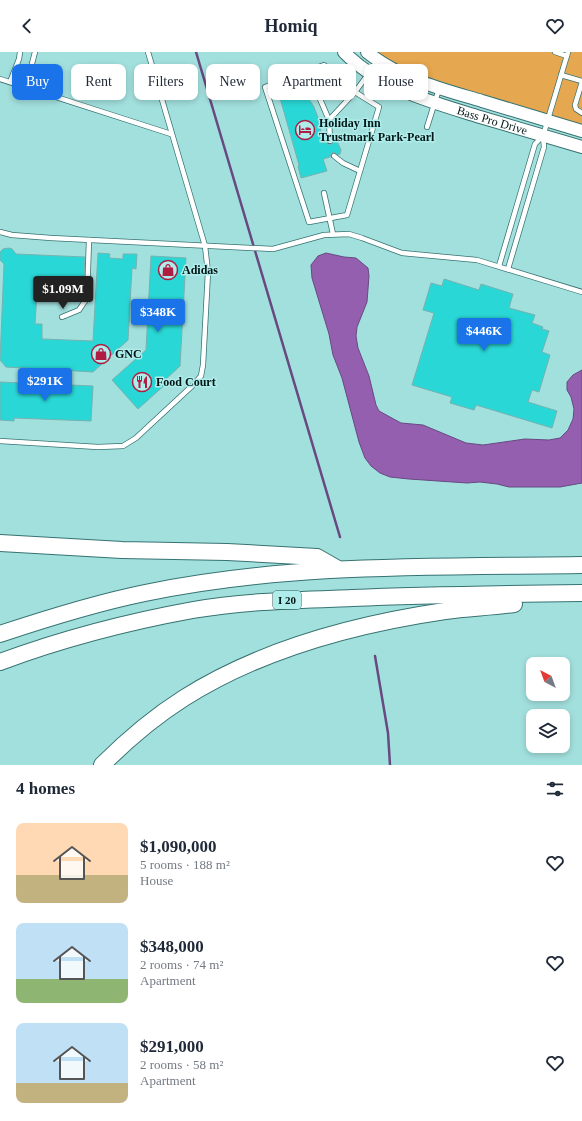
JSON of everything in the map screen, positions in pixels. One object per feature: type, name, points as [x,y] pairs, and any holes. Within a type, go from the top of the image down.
[{"type":"highway","points":[[0,543],[122,550],[227,552],[317,557],[338,569]]},
{"type":"highway","name":"I 20","points":[[0,634],[66,613],[145,593],[209,582],[338,569],[582,565]]},
{"type":"highway","points":[[102,765],[141,729],[179,701],[219,679],[266,658],[340,634],[409,618],[582,594]]},
{"type":"highway","name":"I 20","points":[[0,662],[26,652],[106,629],[193,610],[279,600],[420,596],[582,594]]},
{"type":"street","name":"Bass Pro Drive","points":[[344,52],[364,69]]},
{"type":"street","name":"Bass Pro Drive","points":[[367,52],[396,72],[439,89],[582,131]]},
{"type":"street","name":"Bass Pro Drive","points":[[427,100],[582,147]]},
{"type":"lane","points":[[0,79],[10,82],[19,59],[20,52]]},
{"type":"lane","points":[[32,64],[35,52]]},
{"type":"lane","points":[[0,441],[123,446],[136,438],[201,376],[203,365],[208,272],[205,246],[148,52]]},
{"type":"lane","points":[[508,269],[544,147],[543,136],[547,121],[568,54],[555,52]]},
{"type":"lane","points":[[561,75],[582,82],[575,105],[576,109],[582,113]]},
{"type":"lane","points":[[356,91],[364,80]]},
{"type":"lane","points":[[268,86],[265,87],[268,96]]},
{"type":"lane","points":[[427,127],[439,89]]},
{"type":"lane","points":[[269,100],[309,222],[347,215],[379,107],[356,93]]},
{"type":"lane","points":[[63,99],[171,134]]},
{"type":"lane","points":[[320,100],[329,120],[330,141]]},
{"type":"lane","points":[[329,120],[348,100]]},
{"type":"lane","points":[[499,266],[536,144],[543,136]]},
{"type":"lane","points":[[334,156],[343,163],[360,171]]},
{"type":"lane","points":[[324,193],[333,234]]},
{"type":"lane","points":[[0,232],[12,235],[89,240],[157,242],[273,249],[324,235],[349,234],[402,254],[477,260],[582,292]]},
{"type":"lane","points":[[62,317],[79,310],[87,298],[89,240]]},
{"type":"shaded area","points":[[371,52],[582,52],[582,126],[428,80],[428,64],[393,64]]},
{"type":"shaded area","points":[[326,253],[356,258],[368,268],[369,276],[367,302],[357,327],[356,336],[358,348],[369,376],[376,405],[379,411],[401,423],[423,425],[466,443],[483,445],[525,439],[549,440],[560,438],[568,430],[573,419],[574,409],[571,397],[567,390],[567,382],[573,375],[582,370],[582,483],[560,487],[509,487],[480,482],[467,483],[409,479],[390,477],[380,473],[371,466],[365,458],[359,442],[342,378],[333,355],[329,334],[312,278],[311,265],[318,256]]},
{"type":"building","name":"Holiday Inn Trustmark Park-Pearl","points":[[281,100],[310,100],[319,120],[321,143],[326,142],[331,145],[336,139],[341,150],[340,154],[338,155],[333,152],[330,157],[323,159],[327,171],[301,178],[299,165]]},
{"type":"building","points":[[9,248],[16,254],[85,257],[83,294],[37,293],[35,324],[42,324],[42,339],[93,341],[98,253],[110,254],[109,258],[123,259],[123,254],[137,254],[136,269],[132,268],[128,340],[93,372],[6,367],[0,360],[4,264],[0,260],[0,252],[3,249]]},
{"type":"building","points":[[151,256],[186,258],[180,366],[166,379],[168,382],[138,409],[112,380],[146,350]]},
{"type":"building","points":[[444,279],[479,290],[481,284],[513,294],[509,308],[535,315],[532,323],[549,331],[542,352],[550,355],[539,392],[532,390],[528,402],[557,411],[552,428],[476,405],[474,410],[450,403],[452,397],[412,385],[434,313],[423,310],[431,283],[442,286]]},
{"type":"building","points":[[0,382],[93,386],[91,421],[14,418],[14,421],[0,420]]},
{"type":"waterway","points":[[196,52],[340,537]]},
{"type":"waterway","points":[[375,656],[388,733],[390,765]]},
{"type":"place","name":"Holiday Inn Trustmark Park-Pearl","points":[[305,130]]},
{"type":"place","name":"Adidas","points":[[168,270]]},
{"type":"place","name":"GNC","points":[[101,354]]},
{"type":"place","name":"Food Court","points":[[142,382]]}]
